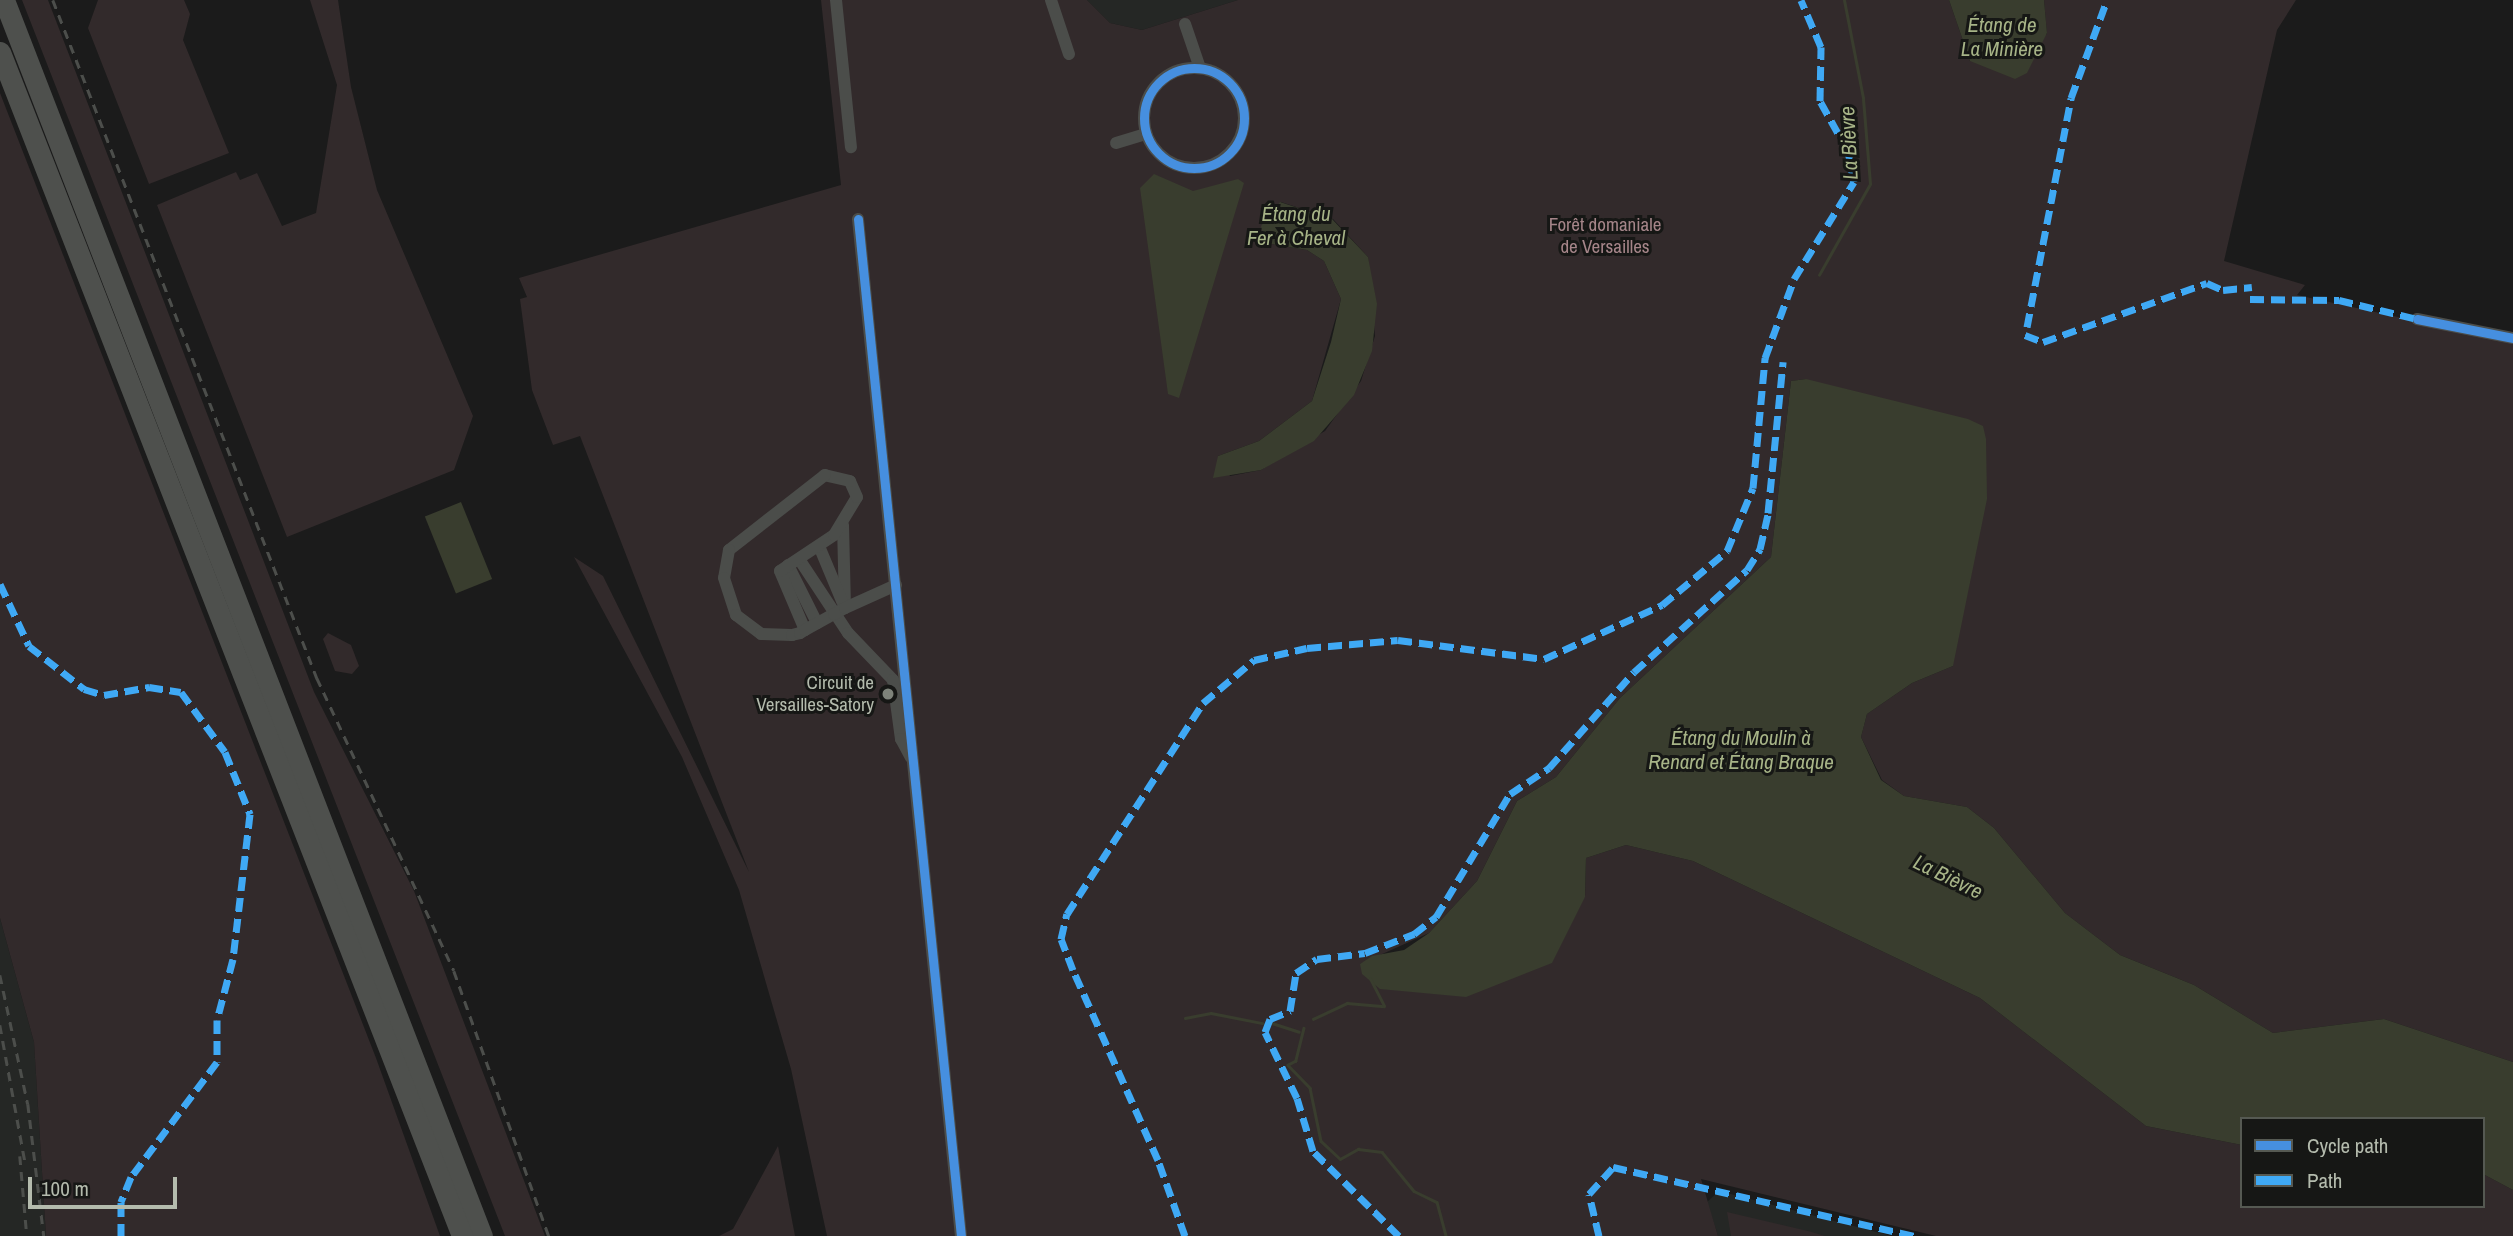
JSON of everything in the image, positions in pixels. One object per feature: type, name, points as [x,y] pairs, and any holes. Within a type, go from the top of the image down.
[{"type":"highway","points":[[4,0],[482,1236]]},
{"type":"highway","points":[[0,52],[462,1236]]},
{"type":"street","points":[[836,0],[851,147]]},
{"type":"street","points":[[1051,0],[1069,54]]},
{"type":"street","points":[[1185,24],[1200,68]]},
{"type":"street","points":[[1200,68],[1227,79],[1243,106],[1241,138],[1232,151],[1212,164],[1189,168],[1160,155],[1146,134],[1151,91],[1178,69],[1200,68]]},
{"type":"street","points":[[1116,143],[1146,134]]},
{"type":"street","points":[[858,219],[961,1236]]},
{"type":"street","points":[[2417,320],[2513,338]]},
{"type":"street","points":[[805,629],[780,574],[843,525],[855,505],[855,486],[842,475],[825,475],[744,534],[726,556],[727,596],[747,626],[772,636],[805,629],[896,585]]},
{"type":"street","points":[[840,611],[843,525]]},
{"type":"street","points":[[819,546],[840,611]]},
{"type":"street","points":[[794,562],[840,611],[893,680],[901,739],[913,761]]},
{"type":"street","points":[[794,562],[817,623]]},
{"type":"shaded area","points":[[1087,0],[1238,0],[1142,30],[1110,23]]},
{"type":"shaded area","points":[[0,918],[34,1042],[46,1236],[0,1236]]},
{"type":"shaded area","points":[[1719,1191],[1892,1236],[1718,1236],[1707,1202]]},
{"type":"green space","points":[[22,0],[48,0],[314,692],[414,891],[545,1236],[505,1236]]},
{"type":"green space","points":[[98,0],[184,0],[190,14],[183,40],[229,153],[149,184],[88,28]]},
{"type":"green space","points":[[310,0],[338,0],[351,87],[377,190],[473,416],[454,470],[287,537],[157,205],[236,172],[240,180],[257,173],[282,226],[316,213],[337,85]]},
{"type":"green space","name":"Forêt domaniale de Versailles","points":[[821,0],[1087,0],[1110,23],[1142,30],[1238,0],[1949,0],[1970,61],[2047,34],[2044,0],[2296,0],[2277,30],[2224,261],[2305,285],[2297,295],[2513,342],[2513,1062],[2384,1019],[2273,1033],[2194,985],[2120,955],[2065,913],[1994,828],[1967,807],[1904,796],[1882,780],[1861,737],[1867,714],[1912,683],[1953,666],[1806,379],[1791,381],[1771,557],[1620,698],[1556,777],[1517,801],[1477,881],[1429,933],[1360,964],[1585,897],[1586,858],[1626,845],[1693,861],[1980,998],[2146,1126],[2240,1145],[2240,1208],[2485,1208],[2485,1175],[2513,1190],[2513,1236],[1936,1236],[1701,1179],[1718,1236],[827,1236],[791,1069],[739,890],[682,757],[574,557],[603,576],[749,872],[580,436],[553,445],[532,390],[520,299],[527,297],[519,278],[841,185]],"holes":[[[1281,202],[1333,219],[1368,257],[1375,336],[1361,381],[1325,431],[1261,470],[1230,476],[1218,456],[1259,441],[1312,401],[1341,299],[1324,261],[1307,250],[1265,243]]]},
{"type":"green space","points":[[0,93],[376,1058],[440,1236],[46,1236],[34,1042],[0,918]]},
{"type":"green space","points":[[328,633],[351,645],[359,666],[352,674],[335,671],[323,639]]},
{"type":"green space","points":[[778,1146],[795,1236],[719,1236],[733,1229]]},
{"type":"green space","points":[[1727,1212],[1808,1231],[1825,1236],[1731,1236]]},
{"type":"water","name":"Étang de La Minière","points":[[1949,0],[2044,0],[2047,33],[2027,73],[2015,79],[1970,61]]},
{"type":"water","points":[[1154,174],[1193,191],[1238,179],[1244,183],[1179,398],[1168,394],[1140,188]]},
{"type":"water","name":"Étang du Fer à Cheval","points":[[1280,202],[1332,219],[1368,257],[1377,304],[1372,351],[1354,395],[1314,441],[1261,470],[1213,478],[1218,456],[1259,441],[1312,401],[1331,342],[1341,299],[1324,261],[1307,250],[1265,243],[1261,226]]},
{"type":"water","name":"Étang du Moulin à Renard et Étang Braque","points":[[1806,379],[1968,419],[1983,426],[1986,439],[1987,499],[1953,666],[1912,683],[1867,714],[1861,737],[1881,780],[1904,796],[1967,807],[1994,828],[2065,913],[2120,955],[2194,985],[2273,1033],[2384,1019],[2513,1062],[2513,1190],[2485,1175],[2485,1117],[2240,1117],[2240,1145],[2146,1126],[1980,998],[1693,861],[1626,845],[1586,858],[1585,897],[1552,963],[1466,997],[1380,989],[1362,974],[1360,964],[1372,956],[1404,950],[1429,933],[1477,881],[1517,801],[1556,777],[1620,698],[1771,557],[1791,381]]},
{"type":"water","points":[[461,502],[492,579],[456,594],[425,517]]},
{"type":"waterway","name":"La Bièvre","points":[[1819,275],[1870,184],[1863,98],[1844,0]]},
{"type":"waterway","points":[[1313,1019],[1347,1003],[1384,1006],[1370,979]]},
{"type":"waterway","points":[[1185,1018],[1211,1013],[1262,1023]]},
{"type":"waterway","points":[[1272,1023],[1299,1032]]},
{"type":"waterway","points":[[1304,1028],[1296,1061],[1288,1065],[1310,1088],[1321,1141],[1340,1159],[1358,1149],[1382,1152],[1414,1191],[1437,1202],[1446,1236]]},
{"type":"railway","points":[[53,0],[317,678],[454,971],[549,1236]]},
{"type":"railway","points":[[0,975],[28,1104],[44,1236]]},
{"type":"railway","points":[[0,1025],[26,1166]]},
{"type":"railway","points":[[20,1156],[27,1236]]},
{"type":"marked path","points":[[1185,1236],[1158,1160],[1061,939],[1067,914],[1203,703],[1254,660],[1307,648],[1398,640],[1544,659],[1662,605],[1727,551],[1753,488],[1765,358],[1794,279],[1854,182],[1848,151],[1820,101],[1821,47],[1801,0]]},
{"type":"marked path","points":[[2027,327],[2071,98],[2107,0]]},
{"type":"marked path","points":[[2025,335],[2043,342],[2207,283],[2223,290],[2252,287]]},
{"type":"marked path","points":[[2250,299],[2339,300],[2417,319]]},
{"type":"marked path","points":[[1399,1236],[1313,1151],[1297,1098],[1265,1032],[1270,1019],[1290,1011],[1296,973],[1317,959],[1365,953],[1414,934],[1436,917],[1510,794],[1549,768],[1634,672],[1747,570],[1760,549],[1768,513],[1783,362]]},
{"type":"marked path","points":[[0,584],[29,646],[84,689],[104,695],[149,687],[181,692],[225,752],[250,814],[233,959],[217,1020],[217,1062],[131,1177],[121,1202],[121,1236]]},
{"type":"marked path","points":[[1599,1236],[1589,1194],[1613,1167],[1915,1236]]},
{"type":"cycle path","points":[[1194,68],[1213,71],[1230,82],[1241,99],[1244,118],[1241,137],[1230,154],[1213,165],[1194,168],[1175,165],[1158,154],[1147,137],[1144,118],[1147,99],[1158,82],[1175,71],[1194,68]]},
{"type":"cycle path","points":[[858,219],[961,1236]]},
{"type":"cycle path","points":[[2417,319],[2513,338]]},
{"type":"place","name":"Circuit de Versailles-Satory","points":[[888,694]]}]
